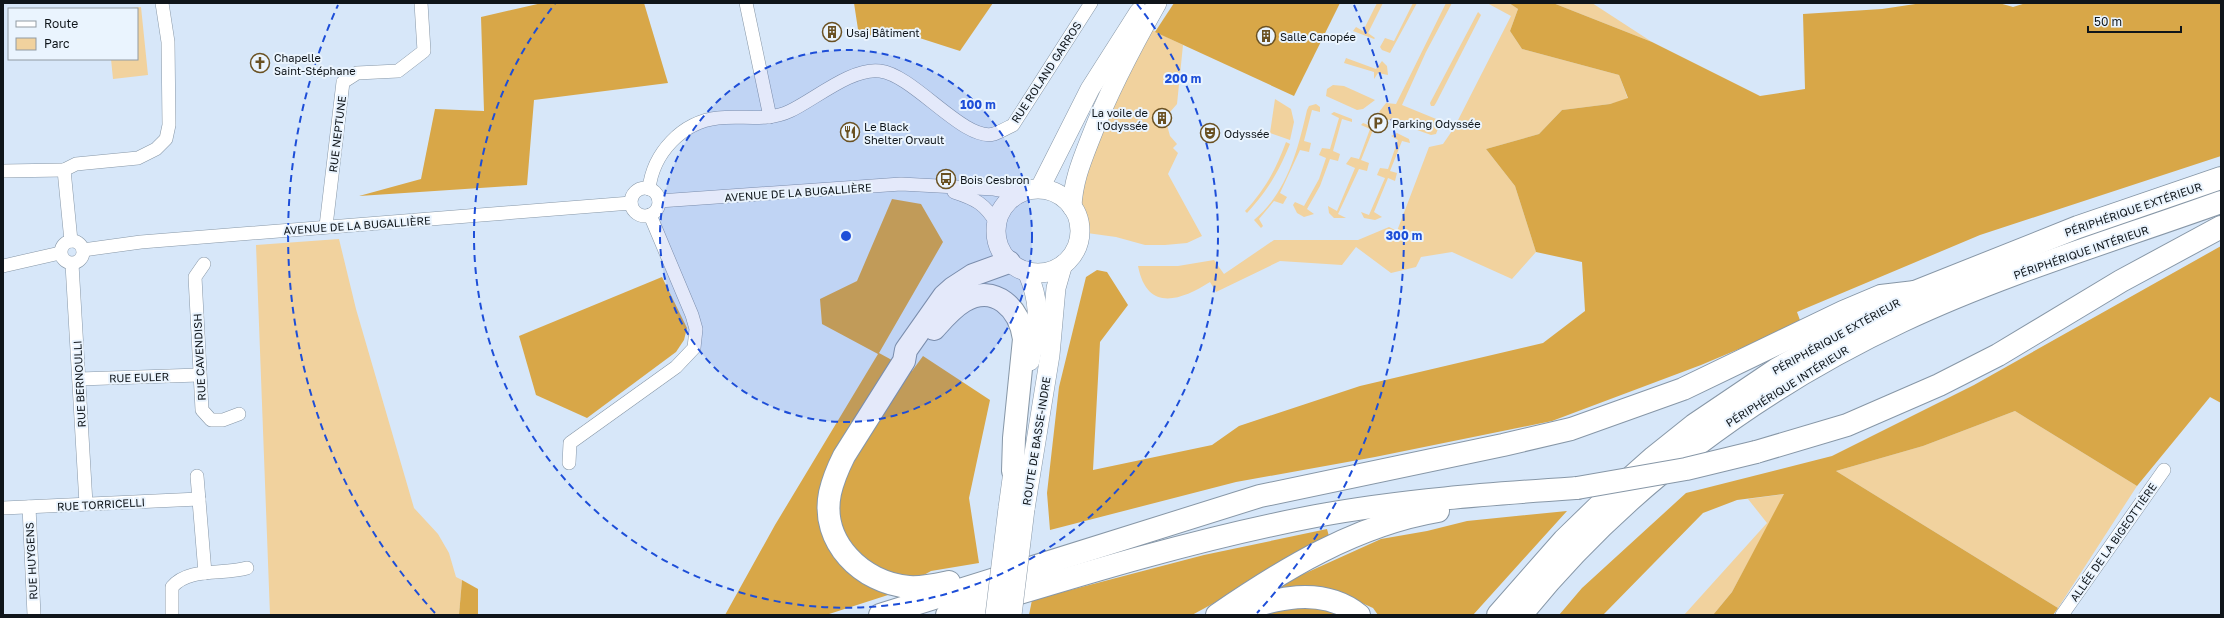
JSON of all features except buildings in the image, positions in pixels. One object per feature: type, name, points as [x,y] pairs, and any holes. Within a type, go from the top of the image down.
[{"type":"highway","name":"PÉRIPHÉRIQUE EXTÉRIEUR","points":[[1498,615],[1538,569],[1600,505],[1654,457],[1694,425],[1777,369],[1915,292],[2078,227],[2221,178]]},
{"type":"highway","name":"PÉRIPHÉRIQUE INTÉRIEUR","points":[[1521,615],[1557,574],[1634,498],[1694,447],[1743,412],[1804,373],[1854,345],[1935,306],[2028,270],[2221,202]]},
{"type":"highway","points":[[1217,615],[1271,578],[1344,539],[1417,515],[1686,469],[1756,452],[1847,424],[1939,385],[1998,355],[2121,281],[2221,227]]},
{"type":"highway","points":[[1008,575],[986,572],[924,587],[895,585],[867,574],[851,562],[837,542],[830,521],[829,503],[836,472],[856,436],[904,361],[906,350],[944,296],[973,275],[1018,267]]},
{"type":"highway","points":[[880,615],[1260,496],[1571,429],[1683,389],[1843,312],[1881,296],[1915,292]]},
{"type":"highway","points":[[904,361],[913,355],[951,310],[964,301],[977,296],[994,296],[1009,305],[1017,314],[1022,326],[1024,339],[1014,438],[1013,471]]},
{"type":"highway","points":[[947,615],[1207,539],[1316,516],[1429,499],[1577,488]]},
{"type":"highway","points":[[1230,615],[1265,602],[1299,597],[1328,599],[1340,603],[1359,615]]},
{"type":"main road","points":[[1040,188],[1090,89],[1145,3]]},
{"type":"main road","points":[[1072,207],[1073,186],[1107,95],[1126,58],[1158,3]]},
{"type":"main road","points":[[1040,188],[1056,193],[1072,207],[1079,223],[1080,237],[1074,253],[1062,267],[1040,272],[1018,267],[999,249],[996,237],[997,224],[1002,210],[1016,193],[1040,188]]},
{"type":"main road","name":"ROUTE DE BASSE-INDRE","points":[[1012,615],[1017,508],[1013,471],[1037,324],[1038,308],[1036,292],[1018,267]]},
{"type":"main road","name":"ROUTE DE BASSE-INDRE","points":[[995,615],[1050,355],[1056,288],[1062,267]]},
{"type":"street","points":[[3,170],[64,170],[76,164],[138,158],[156,149],[166,139],[169,125],[168,42],[162,3]]},
{"type":"street","name":"RUE NEPTUNE","points":[[326,226],[344,82],[357,73],[398,71],[424,51],[420,3]]},
{"type":"street","points":[[746,3],[770,117]]},
{"type":"street","name":"RUE ROLAND GARROS","points":[[649,189],[657,162],[671,141],[682,131],[704,121],[718,118],[770,117],[790,111],[825,90],[856,74],[879,70],[896,75],[972,131],[993,134],[1013,125],[1091,3]]},
{"type":"street","points":[[64,170],[71,241]]},
{"type":"street","name":"AVENUE DE LA BUGALLIÈRE","points":[[659,201],[901,184],[994,189],[1016,193]]},
{"type":"street","name":"AVENUE DE LA BUGALLIÈRE","points":[[937,186],[968,196],[982,204],[989,210],[997,224]]},
{"type":"street","points":[[649,189],[656,193],[659,201],[657,210],[650,215],[637,214],[631,203],[636,191],[649,189]]},
{"type":"street","name":"AVENUE DE LA BUGALLIÈRE","points":[[83,250],[141,242],[326,226],[481,216],[631,203]]},
{"type":"street","points":[[569,463],[570,443],[656,383],[676,367],[694,348],[696,329],[692,315],[650,215]]},
{"type":"street","points":[[71,241],[80,244],[83,250],[82,258],[72,264],[63,260],[60,253],[62,246],[71,241]]},
{"type":"street","points":[[3,266],[60,253]]},
{"type":"street","name":"RUE BERNOULLI","points":[[72,264],[86,504]]},
{"type":"street","name":"RUE CAVENDISH","points":[[204,264],[195,277],[202,410],[211,420],[223,420],[239,414]]},
{"type":"street","name":"RUE EULER","points":[[79,379],[199,375]]},
{"type":"street","name":"ALLÉE DE LA BIGEOTTIÈRE","points":[[2062,615],[2164,470]]},
{"type":"street","points":[[197,476],[205,572]]},
{"type":"street","name":"RUE TORRICELLI","points":[[3,508],[199,499]]},
{"type":"street","name":"RUE HUYGENS","points":[[29,507],[34,615]]},
{"type":"street","points":[[172,615],[172,587],[178,579],[205,572],[235,572],[247,568]]},
{"type":"green space","points":[[1377,3],[1383,3],[1368,33],[1375,38],[1374,39],[1353,31],[1356,27],[1363,31]]},
{"type":"green space","points":[[1413,3],[1417,3],[1390,53],[1382,50],[1380,47],[1385,38],[1394,41]]},
{"type":"green space","points":[[1446,3],[1452,3],[1426,52],[1402,105],[1441,121],[1436,134],[1431,135],[1384,118],[1379,112],[1386,103],[1396,104]]},
{"type":"green space","points":[[1487,3],[1509,3],[1518,9],[1510,31],[1522,49],[1619,75],[1628,99],[1610,104],[1562,110],[1539,134],[1486,149],[1515,186],[1536,252],[1512,279],[1452,252],[1421,257],[1416,267],[1391,273],[1356,247],[1342,265],[1280,261],[1216,292],[1210,282],[1199,289],[1176,297],[1166,298],[1157,296],[1149,291],[1142,281],[1138,266],[1178,266],[1214,260],[1224,274],[1274,240],[1358,240],[1389,227],[1397,231],[1429,147],[1443,144],[1454,128],[1511,16]]},
{"type":"green space","points":[[1553,3],[1592,3],[1652,42]]},
{"type":"green space","points":[[141,7],[148,75],[113,79],[111,60],[138,60],[138,8],[132,8]]},
{"type":"green space","points":[[1478,12],[1481,15],[1436,103],[1434,106],[1431,106],[1430,103]]},
{"type":"green space","points":[[1152,30],[1183,45],[1177,104],[1170,112],[1167,125],[1170,136],[1177,144],[1173,148],[1178,153],[1168,174],[1202,236],[1187,243],[1145,245],[1116,237],[1087,233],[1087,221],[1079,198],[1100,130]]},
{"type":"green space","points":[[1346,58],[1376,69],[1382,61],[1387,66],[1388,75],[1378,73],[1374,79],[1374,72],[1344,63]]},
{"type":"green space","points":[[1333,85],[1344,86],[1375,100],[1363,109],[1357,110],[1326,96],[1327,89]]},
{"type":"green space","points":[[1275,99],[1291,109],[1294,122],[1290,140],[1270,133]]},
{"type":"green space","points":[[1316,104],[1320,107],[1320,112],[1312,110],[1304,141],[1311,143],[1309,152],[1300,150],[1280,193],[1287,197],[1283,204],[1274,201],[1259,219],[1263,226],[1261,228],[1254,220],[1275,197],[1283,184],[1290,170],[1300,140],[1307,110],[1309,106]]},
{"type":"green space","points":[[1334,112],[1352,119],[1352,122],[1342,119],[1333,151],[1340,154],[1338,161],[1330,159],[1320,186],[1307,209],[1314,214],[1304,217],[1297,213],[1293,205],[1295,202],[1304,206],[1319,179],[1326,158],[1319,155],[1322,148],[1330,149],[1339,118],[1331,114]]},
{"type":"green space","points":[[1363,123],[1381,130],[1381,133],[1373,130],[1361,160],[1369,163],[1367,171],[1359,169],[1338,214],[1346,218],[1334,218],[1329,213],[1328,206],[1337,211],[1355,168],[1346,164],[1351,157],[1359,159],[1370,129],[1361,125]]},
{"type":"green space","points":[[1397,133],[1409,139],[1410,143],[1402,141],[1390,171],[1397,173],[1395,181],[1388,178],[1374,212],[1382,217],[1375,220],[1364,218],[1361,212],[1369,215],[1385,178],[1377,175],[1380,168],[1388,169],[1398,140],[1391,136]]},
{"type":"green space","points":[[1286,142],[1290,144],[1277,173],[1261,197],[1247,213],[1245,211],[1269,179]]},
{"type":"green space","points":[[339,239],[356,309],[414,508],[438,534],[449,553],[456,577],[462,580],[459,615],[270,615],[256,245]]},
{"type":"green space","points":[[2015,411],[2137,486],[2058,608],[1836,471],[1923,446]]},
{"type":"green space","points":[[1785,494],[1732,592],[1713,615],[1684,615],[1767,523],[1748,499]]},
{"type":"shaded area","points":[[542,3],[644,3],[668,83],[534,100],[527,185],[359,196],[421,179],[435,109],[484,111],[481,17]]},
{"type":"shaded area","points":[[854,3],[993,3],[960,51],[904,33],[859,36]]},
{"type":"shaded area","points":[[1174,3],[1340,3],[1294,96],[1155,32]]},
{"type":"shaded area","points":[[1509,3],[1553,3],[1652,42],[1760,96],[1805,89],[1803,14],[1882,9],[1922,3],[1999,3],[2013,7],[2026,3],[2221,3],[2221,156],[1980,235],[1797,312],[1801,323],[1701,365],[1552,421],[1375,457],[1236,482],[1050,530],[1047,493],[1059,387],[1086,277],[1097,270],[1107,272],[1128,305],[1100,342],[1093,470],[1212,445],[1239,426],[1360,386],[1543,343],[1585,311],[1582,262],[1536,252],[1515,186],[1486,149],[1539,134],[1562,110],[1610,104],[1628,98],[1619,75],[1522,49],[1510,31],[1518,9]]},
{"type":"shaded area","points":[[892,199],[921,204],[943,242],[879,353],[912,371],[923,356],[990,400],[969,498],[979,563],[931,571],[888,595],[826,615],[725,615],[775,525],[878,354],[822,324],[820,299],[857,281]]},
{"type":"shaded area","points":[[2221,246],[2221,403],[2210,397],[2137,486],[2015,411],[1923,446],[1836,471],[2058,608],[2053,615],[1713,615],[1732,592],[1784,494],[1737,500],[1703,513],[1603,615],[1559,615],[1582,588],[1686,493],[1832,456],[1974,385]]},
{"type":"shaded area","points":[[662,277],[687,328],[684,340],[676,352],[587,418],[536,395],[519,336]]},
{"type":"shaded area","points":[[1567,511],[1473,615],[1378,615],[1373,608],[1335,591],[1280,591],[1277,586],[1381,539],[1427,531],[1467,521]]},
{"type":"shaded area","points":[[1327,529],[1330,540],[1192,615],[1029,615],[1032,600],[1204,555]]},
{"type":"shaded area","points":[[462,580],[478,589],[478,615],[459,615]]},
{"type":"shaded area","points":[[1327,608],[1337,615],[1265,615],[1286,609]]},
{"type":"place","name":"Usaj Bâtiment","points":[[832,32]]},
{"type":"place","name":"Salle Canopée","points":[[1266,36]]},
{"type":"place","name":"Chapelle Saint-Stéphane","points":[[260,63]]},
{"type":"place","name":"La voile de l'Odyssée","points":[[1162,118]]},
{"type":"place","name":"Parking Odyssée","points":[[1378,123]]},
{"type":"place","name":"Le Black Shelter Orvault","points":[[850,132]]},
{"type":"place","name":"Odyssée","points":[[1210,133]]},
{"type":"place","name":"Bois Cesbron","points":[[946,179]]}]
